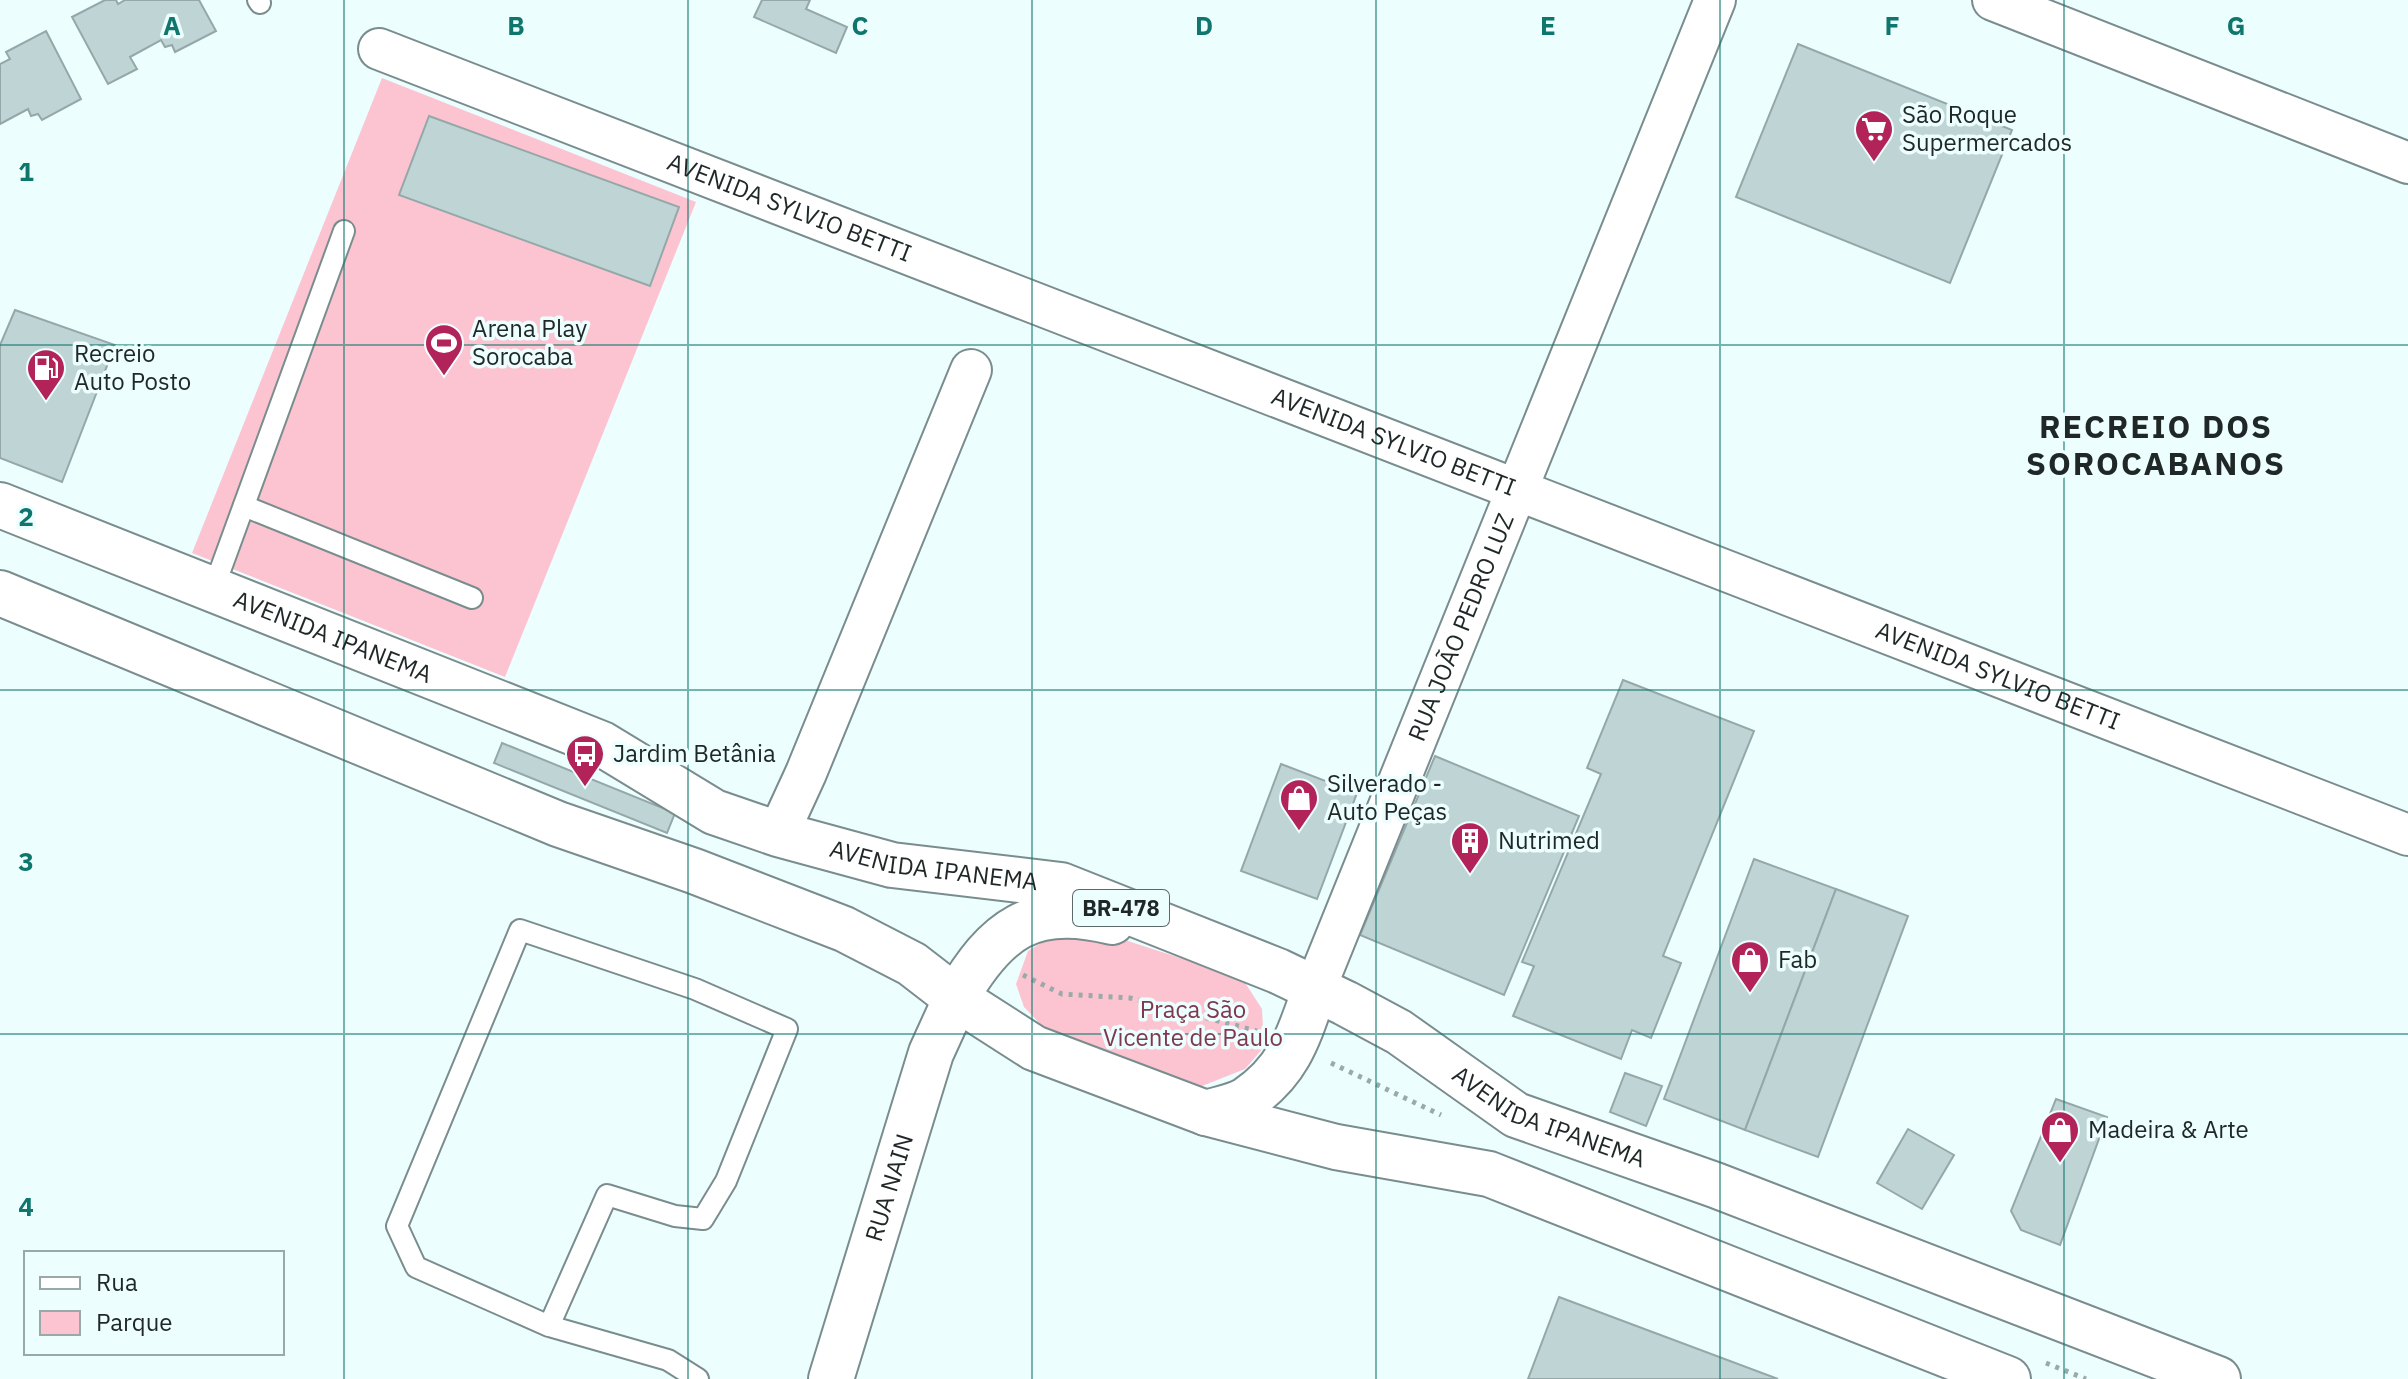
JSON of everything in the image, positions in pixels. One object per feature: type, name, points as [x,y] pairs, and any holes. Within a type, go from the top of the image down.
[{"type":"main road","name":"AVENIDA IPANEMA","points":[[0,505],[602,744],[714,812],[778,834],[892,865],[1061,885],[1278,971],[1315,989],[1399,1032],[1516,1115],[1715,1185],[2218,1379]]},
{"type":"main road","points":[[0,593],[558,824],[694,871],[844,929],[912,964],[956,998],[1034,1048],[1206,1113],[1336,1147],[1489,1174],[2008,1379]]},
{"type":"main road","name":"RUA NAIN","points":[[831,1379],[931,1053],[956,998],[985,956],[1023,923],[1053,915],[1103,920],[1231,952]]},
{"type":"main road","points":[[1206,1113],[1246,1100],[1282,1067],[1298,1041],[1315,989]]},
{"type":"street","name":"RUA JOÃO PEDRO LUZ","points":[[1315,989],[1715,0]]},
{"type":"street","points":[[1993,0],[2408,163]]},
{"type":"street","name":"AVENIDA SYLVIO BETTI","points":[[379,49],[2408,835]]},
{"type":"street","points":[[778,834],[971,370]]},
{"type":"lane","points":[[213,590],[344,231]]},
{"type":"lane","points":[[244,506],[472,598]]},
{"type":"lane","points":[[549,1326],[607,1195],[675,1216],[703,1219],[726,1181],[787,1029],[695,989],[520,930],[397,1226],[416,1267],[549,1326],[668,1360],[698,1379]]},
{"type":"path","points":[[985,956],[1062,994],[1130,998],[1298,1041]]},
{"type":"green space","name":"Arena Play Sorocaba","points":[[382,78],[696,202],[505,677],[192,553]]},
{"type":"green space","name":"Praça São Vicente de Paulo","points":[[1094,930],[1242,978],[1262,1009],[1264,1047],[1245,1069],[1197,1088],[1045,1029],[1024,1007],[1016,984],[1028,951],[1054,935]]},
{"type":"building","points":[[105,0],[116,0],[118,4],[125,0],[199,0],[216,31],[175,52],[172,45],[165,47],[161,40],[130,57],[137,69],[108,84],[72,17]]},
{"type":"building","points":[[762,0],[810,0],[806,9],[847,27],[836,53],[754,17]]},
{"type":"building","points":[[46,31],[81,99],[42,120],[38,114],[31,116],[28,109],[0,124],[0,64],[10,59],[6,52]]},
{"type":"building","name":"São Roque Supermercados","points":[[1798,44],[2012,130],[1950,283],[1736,197]]},
{"type":"building","points":[[429,116],[679,207],[650,286],[399,195]]},
{"type":"building","name":"Recreio Auto Posto","points":[[15,310],[115,345],[62,482],[0,458],[0,345]]},
{"type":"building","points":[[1623,680],[1754,731],[1663,956],[1681,963],[1651,1038],[1632,1030],[1621,1059],[1513,1016],[1534,966],[1522,962],[1601,774],[1587,768]]},
{"type":"building","name":"Jardim Betânia","points":[[502,743],[675,813],[667,833],[494,763]]},
{"type":"building","name":"Nutrimed","points":[[1435,756],[1579,816],[1504,995],[1360,935]]},
{"type":"building","name":"Silverado - Auto Peças","points":[[1281,764],[1357,793],[1317,899],[1241,871]]},
{"type":"building","name":"Fab","points":[[1754,859],[1836,889],[1745,1130],[1664,1099]]},
{"type":"building","points":[[1836,889],[1908,916],[1818,1157],[1745,1130]]},
{"type":"building","points":[[1625,1073],[1662,1086],[1646,1126],[1610,1112]]},
{"type":"building","name":"Madeira & Arte","points":[[2056,1099],[2107,1117],[2060,1245],[2021,1230],[2011,1211]]},
{"type":"building","points":[[1908,1129],[1954,1155],[1922,1209],[1877,1183]]},
{"type":"building","points":[[1559,1297],[1778,1379],[1528,1379]]},
{"type":"place","name":"São Roque Supermercados","points":[[1874,163]]},
{"type":"place","name":"Arena Play Sorocaba","points":[[444,377]]},
{"type":"place","name":"Recreio Auto Posto","points":[[46,402]]},
{"type":"place","name":"Jardim Betânia","points":[[585,788]]},
{"type":"place","name":"Silverado - Auto Peças","points":[[1299,832]]},
{"type":"place","name":"Nutrimed","points":[[1470,875]]},
{"type":"place","name":"Fab","points":[[1750,994]]},
{"type":"place","name":"Madeira & Arte","points":[[2060,1164]]},
{"type":"district","name":"RECREIO DOS SOROCABANOS","points":[[2156,446]]}]
